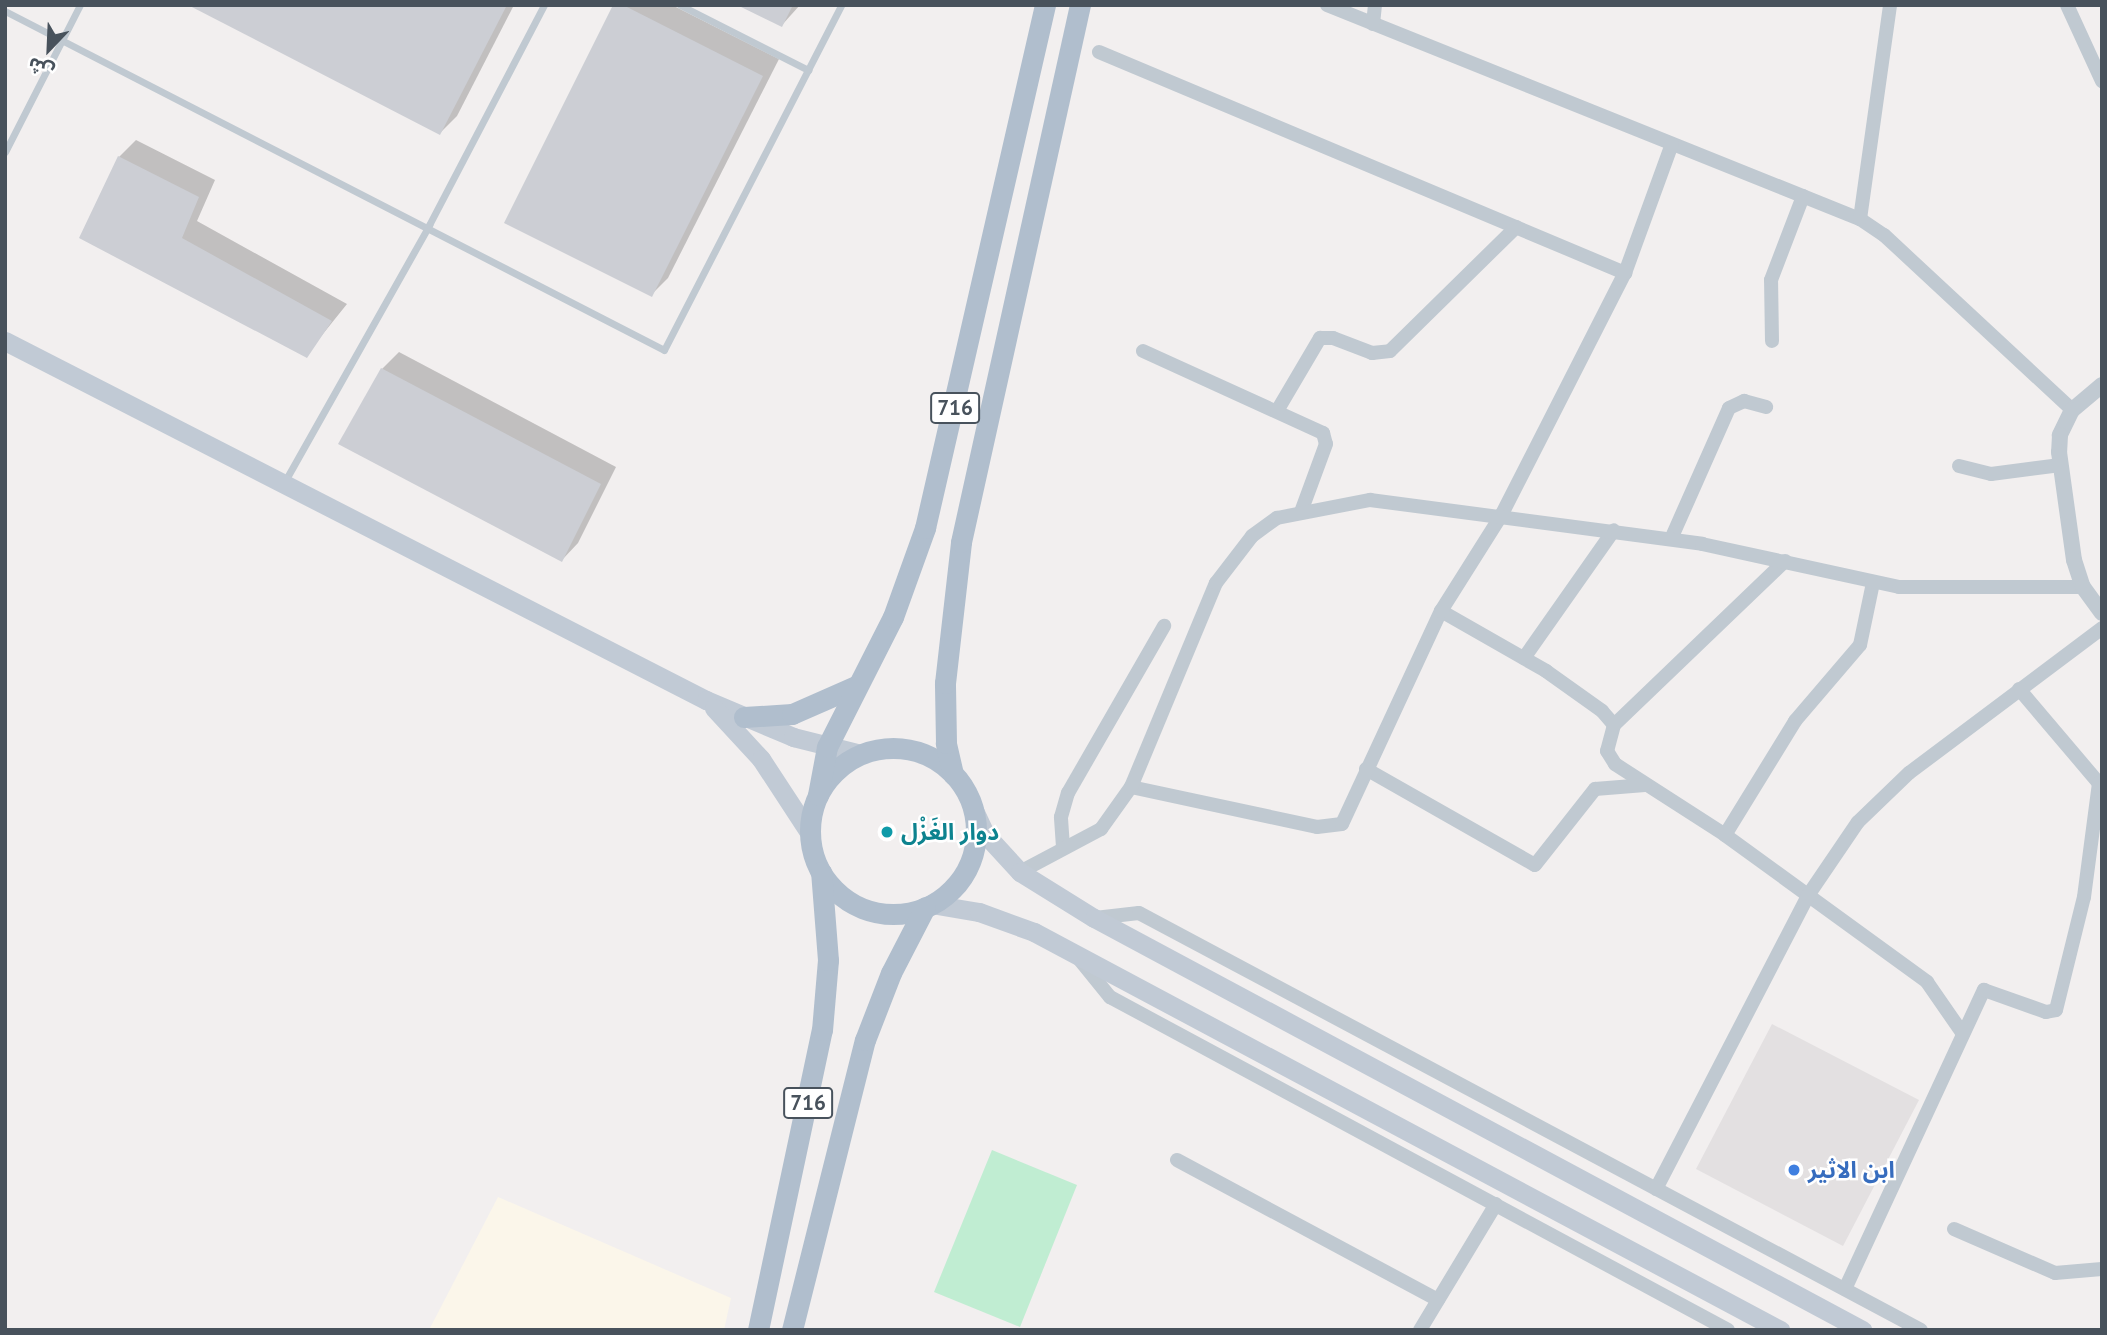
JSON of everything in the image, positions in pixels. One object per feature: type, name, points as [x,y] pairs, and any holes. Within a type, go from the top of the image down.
[{"type":"main road","name":"716","points":[[758,1330],[822,1030],[828,960],[821,872],[810,834],[827,747],[906,584],[941,473],[1045,5]]},
{"type":"main road","name":"716","points":[[793,1330],[865,1040],[891,973],[928,906],[957,884],[968,867],[975,838],[973,808],[953,774],[946,743],[945,683],[961,542],[1080,5]]},
{"type":"main road","points":[[5,341],[706,700],[827,747],[861,754]]},
{"type":"main road","points":[[744,717],[780,716],[816,708],[858,685]]},
{"type":"main road","points":[[706,700],[761,759],[810,834]]},
{"type":"main road","name":"716","points":[[818,795],[843,764],[861,754],[880,749],[919,752],[953,774]]},
{"type":"main road","points":[[973,808],[985,834],[1020,872],[1094,918],[1862,1330]]},
{"type":"main road","name":"716","points":[[821,872],[833,888],[866,909],[886,914],[928,906]]},
{"type":"main road","points":[[928,906],[1006,921],[1074,953],[1780,1330]]},
{"type":"street","points":[[1328,5],[1860,219],[1884,235],[2072,410]]},
{"type":"street","points":[[1373,24],[1375,5]]},
{"type":"street","points":[[1860,219],[1890,5]]},
{"type":"street","points":[[2071,9],[2102,81]]},
{"type":"street","points":[[1098,52],[1625,273]]},
{"type":"street","points":[[1131,787],[1331,828],[1342,824],[1441,611],[1502,514],[1625,273],[1672,144]]},
{"type":"street","points":[[1772,341],[1771,280],[1803,196]]},
{"type":"street","points":[[1276,411],[1320,338],[1333,338],[1372,353],[1390,351],[1516,227]]},
{"type":"street","points":[[1143,351],[1318,429],[1326,439],[1301,512]]},
{"type":"street","points":[[2102,385],[2072,410],[2060,435],[2065,512],[2083,587],[2102,613]]},
{"type":"street","points":[[1671,539],[1729,408],[1744,401],[1766,407]]},
{"type":"street","points":[[1959,466],[1992,474],[2060,464]]},
{"type":"street","points":[[1020,872],[1101,829],[1131,787],[1216,583],[1230,561],[1276,518],[1370,500],[1502,514],[1671,539],[1785,561],[1873,583],[2083,587]]},
{"type":"street","points":[[1524,659],[1614,530]]},
{"type":"street","points":[[1785,561],[1614,725],[1607,751],[1615,764],[1726,835],[1809,894],[1853,932],[1927,982],[1963,1034]]},
{"type":"street","points":[[1726,835],[1795,721],[1860,645],[1873,583]]},
{"type":"street","points":[[1441,611],[1585,698],[1614,725]]},
{"type":"street","points":[[1063,847],[1060,817],[1068,793],[1164,626]]},
{"type":"street","points":[[1656,1189],[1809,894],[1858,822],[1909,773],[2102,628]]},
{"type":"street","points":[[1845,1289],[1984,990],[2046,1012],[2056,1010],[2084,897],[2100,785],[2019,689]]},
{"type":"street","points":[[1366,769],[1535,865],[1595,789],[1648,785]]},
{"type":"street","points":[[1094,918],[1139,913],[1921,1330]]},
{"type":"street","points":[[1074,953],[1110,997],[1728,1330]]},
{"type":"street","points":[[1177,1160],[1438,1300]]},
{"type":"street","points":[[1420,1330],[1496,1204]]},
{"type":"street","points":[[1954,1229],[2055,1273],[2102,1269]]},
{"type":"lane","points":[[5,152],[80,5]]},
{"type":"lane","points":[[282,484],[429,225],[544,5]]},
{"type":"lane","points":[[680,5],[807,70]]},
{"type":"lane","points":[[5,11],[429,225],[664,349],[841,5]]},
{"type":"shaded area","points":[[1772,1024],[1919,1100],[1843,1246],[1696,1169]]},
{"type":"shaded area","points":[[498,1197],[731,1298],[724,1330],[429,1330]]},
{"type":"green space","points":[[992,1150],[1077,1185],[1020,1327],[934,1292]]},
{"type":"building","points":[[188,5],[507,5],[440,135]]},
{"type":"building","points":[[613,5],[623,5],[763,76],[652,297],[504,223]]},
{"type":"building","points":[[737,5],[793,5],[782,27]]},
{"type":"building","points":[[118,156],[199,197],[182,238],[332,321],[307,358],[79,238]]},
{"type":"building","points":[[381,368],[601,484],[562,562],[338,444]]},
{"type":"place","name":"دوار الغَزْل","points":[[887,832]]},
{"type":"place","name":"ابن الاثير","points":[[1794,1170]]}]
